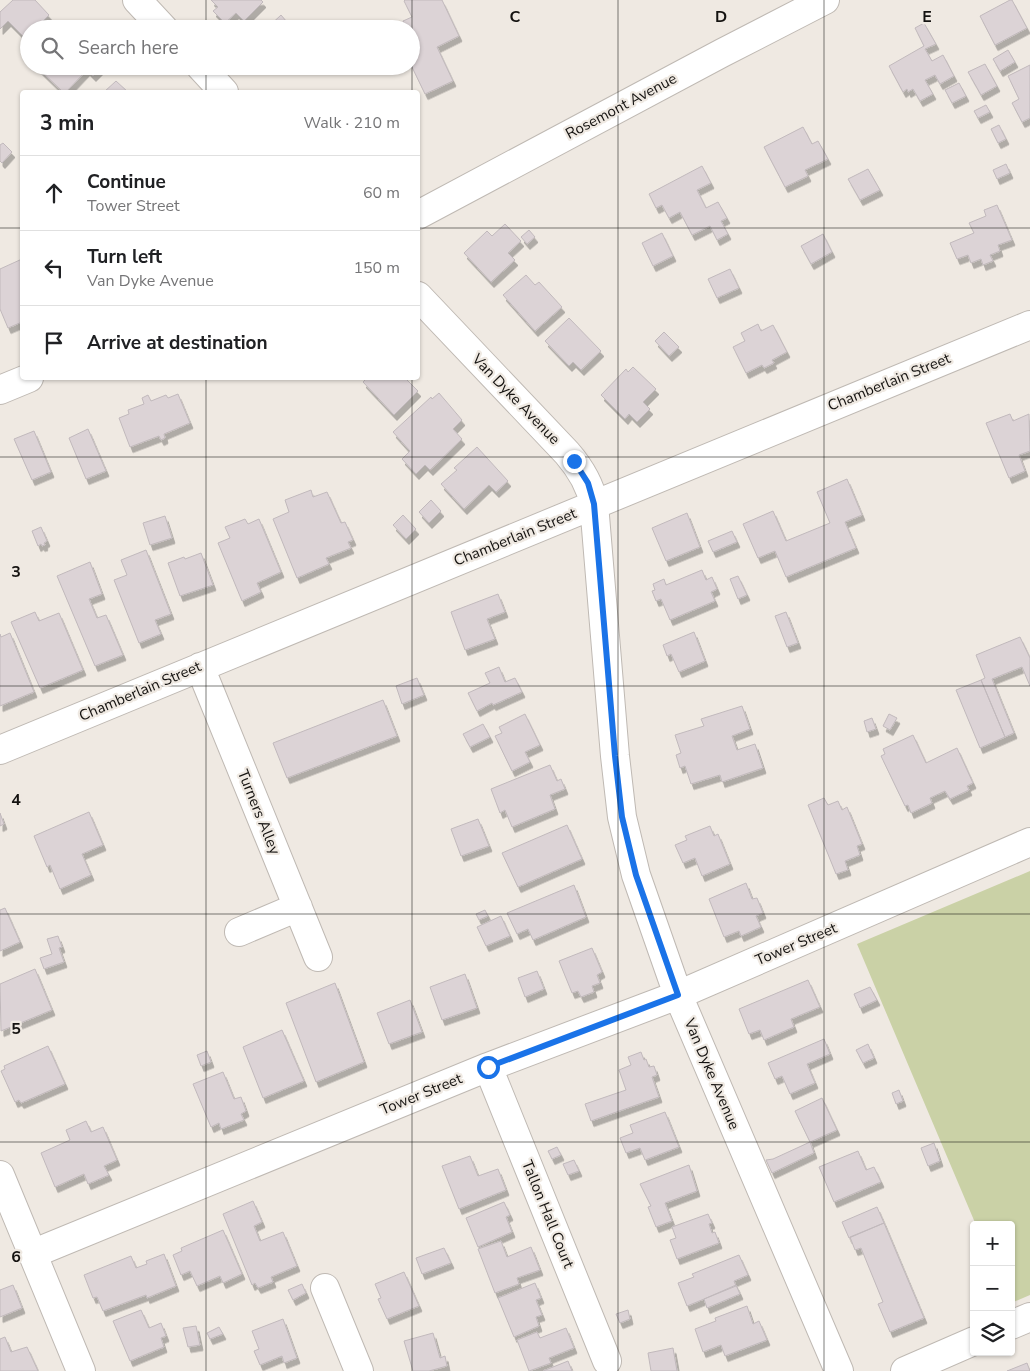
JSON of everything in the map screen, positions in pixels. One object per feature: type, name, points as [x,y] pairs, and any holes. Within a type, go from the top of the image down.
[{"type":"street","points":[[137,0],[156,20]]},
{"type":"street","name":"Rosemont Avenue","points":[[420,214],[825,0]]},
{"type":"street","points":[[208,75],[222,90]]},
{"type":"street","name":"Van Dyke Avenue","points":[[420,298],[567,453],[584,476],[592,494],[622,817],[636,875],[678,995],[839,1371]]},
{"type":"street","name":"Chamberlain Street","points":[[0,750],[1030,325]]},
{"type":"street","points":[[0,390],[24,380]]},
{"type":"street","name":"Turners Alley","points":[[200,666],[318,957]]},
{"type":"street","name":"Tower Street","points":[[32,1254],[488,1067],[678,995],[1030,842]]},
{"type":"street","points":[[239,932],[298,907]]},
{"type":"street","name":"Tallon Hall Court","points":[[488,1067],[607,1361]]},
{"type":"street","points":[[3,1188],[82,1371]]},
{"type":"street","points":[[324,1288],[359,1371]]},
{"type":"street","points":[[1015,1323],[1030,1317]]},
{"type":"street","points":[[905,1371],[970,1343]]},
{"type":"green space","points":[[1030,871],[1030,1295],[1015,1301],[1015,1221],[974,1221],[857,944]]},
{"type":"building","points":[[13,0],[35,0],[49,15],[44,20],[20,20],[20,33],[8,21],[0,29],[0,12]]},
{"type":"building","points":[[211,0],[261,0],[263,2],[245,20],[236,13],[228,20],[222,20],[213,11],[218,7]]},
{"type":"building","points":[[442,0],[459,36],[437,47],[453,81],[425,94],[416,75],[420,75],[420,20],[405,20],[412,17],[404,1]]},
{"type":"building","points":[[1012,0],[1027,28],[995,45],[980,16]]},
{"type":"building","points":[[281,15],[285,20],[276,20]]},
{"type":"building","points":[[924,23],[936,44],[925,49],[932,61],[943,55],[954,76],[940,84],[935,75],[925,80],[933,94],[920,101],[913,89],[908,92],[907,89],[903,92],[889,66],[924,46],[915,28]]},
{"type":"building","points":[[1008,50],[1015,62],[1000,71],[993,59]]},
{"type":"building","points":[[985,64],[997,86],[981,95],[968,72]]},
{"type":"building","points":[[1030,65],[1030,118],[1022,122],[1012,103],[1019,99],[1008,76]]},
{"type":"building","points":[[45,75],[82,75],[68,90],[61,90]]},
{"type":"building","points":[[116,81],[126,90],[106,90]]},
{"type":"building","points":[[959,83],[966,96],[952,103],[945,90]]},
{"type":"building","points":[[986,105],[990,112],[978,118],[974,111]]},
{"type":"building","points":[[999,125],[1006,139],[998,143],[991,129]]},
{"type":"building","points":[[803,127],[812,144],[818,141],[828,159],[805,170],[808,176],[785,187],[764,147]]},
{"type":"building","points":[[3,143],[12,152],[2,163],[0,161],[0,145]]},
{"type":"building","points":[[1006,164],[1010,173],[997,179],[993,170]]},
{"type":"building","points":[[702,166],[711,183],[697,190],[706,208],[718,202],[727,218],[721,221],[728,234],[717,240],[710,226],[692,235],[680,212],[669,218],[662,205],[656,208],[649,194]]},
{"type":"building","points":[[868,169],[880,190],[860,200],[848,179]]},
{"type":"building","points":[[997,205],[1012,240],[998,245],[1000,251],[990,255],[993,261],[983,265],[981,259],[971,263],[968,255],[957,259],[950,243],[974,233],[969,223],[986,216],[984,210]]},
{"type":"building","points":[[505,224],[521,241],[508,253],[515,260],[491,282],[464,253],[487,231],[492,236]]},
{"type":"building","points":[[529,230],[535,237],[527,244],[521,237]]},
{"type":"building","points":[[662,233],[673,256],[653,266],[642,243]]},
{"type":"building","points":[[823,234],[832,252],[811,264],[801,246]]},
{"type":"building","points":[[20,260],[20,323],[8,328],[0,309],[0,269]]},
{"type":"building","points":[[730,269],[739,288],[717,298],[708,279]]},
{"type":"building","points":[[526,275],[535,285],[539,282],[562,307],[535,331],[503,295]]},
{"type":"building","points":[[569,318],[601,351],[581,370],[573,362],[569,366],[545,341]]},
{"type":"building","points":[[758,324],[761,331],[773,325],[787,352],[772,360],[774,363],[764,368],[762,365],[746,373],[733,347],[745,341],[741,333]]},
{"type":"building","points":[[664,332],[679,347],[669,356],[655,341]]},
{"type":"building","points":[[633,367],[656,389],[643,402],[650,409],[637,422],[629,414],[625,419],[601,395],[626,369],[628,372]]},
{"type":"building","points":[[365,380],[407,380],[418,391],[394,415],[363,382]]},
{"type":"building","points":[[439,393],[462,420],[453,429],[462,439],[430,470],[425,465],[416,474],[402,459],[410,451],[393,432],[431,397],[432,399]]},
{"type":"building","points":[[178,394],[190,423],[164,434],[165,438],[161,440],[159,436],[130,447],[119,418],[129,414],[128,410],[144,404],[142,398],[148,395],[151,401],[166,395],[168,398]]},
{"type":"building","points":[[1010,414],[1013,421],[1029,414],[1030,451],[1019,455],[1025,471],[1009,478],[986,423]]},
{"type":"building","points":[[88,429],[106,471],[86,479],[69,438]]},
{"type":"building","points":[[34,431],[51,472],[32,480],[14,439]]},
{"type":"building","points":[[477,447],[508,481],[496,492],[489,485],[464,509],[441,484],[457,470],[454,468]]},
{"type":"building","points":[[847,479],[862,515],[845,522],[856,548],[786,577],[775,551],[758,558],[743,524],[773,511],[786,541],[830,523],[817,492]]},
{"type":"building","points":[[311,490],[313,497],[327,492],[341,523],[345,522],[353,540],[348,542],[351,548],[326,558],[329,564],[297,578],[273,519],[289,512],[285,500]]},
{"type":"building","points":[[431,500],[441,511],[429,523],[419,512]]},
{"type":"building","points":[[687,513],[700,547],[666,561],[652,528]]},
{"type":"building","points":[[403,515],[416,529],[406,539],[393,525]]},
{"type":"building","points":[[165,516],[172,538],[150,545],[143,523]]},
{"type":"building","points":[[245,519],[248,524],[259,519],[281,572],[257,583],[261,592],[242,601],[218,543],[230,538],[225,527]]},
{"type":"building","points":[[41,527],[47,541],[44,543],[45,545],[42,546],[41,544],[38,546],[32,531]]},
{"type":"building","points":[[732,531],[737,542],[713,552],[708,541]]},
{"type":"building","points":[[146,550],[171,614],[155,620],[161,634],[139,643],[114,580],[127,575],[121,560]]},
{"type":"building","points":[[201,553],[213,585],[180,596],[168,563]]},
{"type":"building","points":[[90,562],[102,594],[89,599],[97,618],[106,615],[123,655],[95,666],[57,576]]},
{"type":"building","points":[[702,570],[706,580],[712,577],[717,589],[711,592],[715,601],[670,620],[661,599],[656,601],[652,591],[655,590],[653,584],[664,579],[666,585]]},
{"type":"building","points":[[738,576],[747,595],[738,599],[730,579]]},
{"type":"building","points":[[498,594],[505,612],[487,619],[495,639],[465,650],[451,612]]},
{"type":"building","points":[[35,612],[39,621],[59,613],[83,670],[40,688],[11,622]]},
{"type":"building","points":[[786,612],[798,643],[787,647],[775,616]]},
{"type":"building","points":[[694,632],[705,661],[679,672],[671,654],[667,656],[663,645]]},
{"type":"building","points":[[10,633],[34,692],[0,706],[0,634],[1,637]]},
{"type":"building","points":[[1020,637],[1030,658],[1030,686],[1022,667],[992,679],[1014,733],[1005,737],[981,680],[985,678],[976,655]]},
{"type":"building","points":[[499,667],[505,682],[515,678],[522,692],[493,705],[492,703],[477,711],[468,693],[490,683],[485,673]]},
{"type":"building","points":[[417,678],[424,695],[402,704],[396,686]]},
{"type":"building","points":[[981,680],[1005,737],[980,748],[956,690]]},
{"type":"building","points":[[383,700],[397,736],[287,778],[273,743]]},
{"type":"building","points":[[742,706],[750,729],[732,736],[737,750],[755,744],[763,768],[722,782],[720,775],[691,784],[685,766],[680,768],[676,755],[681,753],[675,735],[704,726],[701,719]]},
{"type":"building","points":[[525,714],[540,745],[525,752],[530,762],[512,771],[495,736],[502,733],[499,727]]},
{"type":"building","points":[[889,714],[897,718],[890,730],[883,726]]},
{"type":"building","points":[[872,718],[876,729],[867,732],[864,721]]},
{"type":"building","points":[[483,724],[490,737],[470,747],[463,734]]},
{"type":"building","points":[[913,735],[926,763],[957,748],[973,783],[967,786],[969,790],[950,799],[945,791],[930,798],[932,803],[911,813],[908,805],[905,806],[881,756],[885,754],[883,749]]},
{"type":"building","points":[[550,765],[557,781],[561,779],[565,789],[550,795],[555,809],[512,827],[505,810],[500,813],[491,789]]},
{"type":"building","points":[[824,798],[828,805],[838,801],[842,810],[847,807],[862,844],[857,846],[860,855],[845,861],[848,870],[836,874],[808,805]]},
{"type":"building","points":[[89,812],[103,845],[82,854],[91,875],[60,889],[50,865],[47,867],[34,836]]},
{"type":"building","points":[[0,813],[4,824],[0,826]]},
{"type":"building","points":[[478,819],[489,846],[461,856],[451,829]]},
{"type":"building","points":[[567,825],[582,859],[518,887],[502,853]]},
{"type":"building","points":[[710,826],[714,836],[718,834],[730,864],[702,876],[695,858],[683,863],[675,845],[687,840],[685,836]]},
{"type":"building","points":[[746,883],[752,899],[757,898],[763,913],[756,916],[761,927],[741,936],[739,931],[724,937],[709,899]]},
{"type":"building","points":[[574,885],[586,917],[533,940],[528,929],[517,934],[507,913]]},
{"type":"building","points":[[5,908],[20,942],[0,951],[0,910]]},
{"type":"building","points":[[485,910],[488,916],[479,920],[476,914]]},
{"type":"building","points":[[501,916],[510,936],[486,946],[477,927]]},
{"type":"building","points":[[58,936],[62,947],[59,948],[64,962],[44,969],[40,958],[52,954],[47,939]]},
{"type":"building","points":[[592,948],[602,972],[597,975],[600,983],[592,986],[594,992],[581,997],[578,991],[572,993],[559,961]]},
{"type":"building","points":[[35,969],[52,1010],[1,1031],[0,984]]},
{"type":"building","points":[[537,971],[544,989],[525,997],[518,978]]},
{"type":"building","points":[[465,974],[477,1008],[442,1020],[430,987]]},
{"type":"building","points":[[808,980],[820,1007],[791,1019],[794,1027],[764,1040],[760,1030],[749,1034],[739,1009]]},
{"type":"building","points":[[335,983],[364,1062],[316,1082],[286,1003]]},
{"type":"building","points":[[870,987],[877,1000],[860,1008],[854,994]]},
{"type":"building","points":[[410,1000],[422,1032],[389,1044],[377,1013]]},
{"type":"building","points":[[282,1030],[304,1081],[263,1098],[243,1047]]},
{"type":"building","points":[[824,1039],[830,1054],[807,1064],[815,1083],[790,1094],[782,1076],[775,1079],[768,1063]]},
{"type":"building","points":[[868,1044],[874,1058],[863,1063],[856,1050]]},
{"type":"building","points":[[48,1046],[65,1084],[21,1103],[19,1100],[15,1102],[1,1071],[5,1069],[4,1066]]},
{"type":"building","points":[[207,1051],[211,1062],[201,1066],[197,1055]]},
{"type":"building","points":[[641,1052],[649,1067],[654,1066],[657,1075],[652,1077],[659,1097],[591,1121],[585,1104],[626,1090],[619,1070],[631,1065],[628,1057]]},
{"type":"building","points":[[223,1072],[234,1099],[241,1097],[246,1111],[241,1114],[244,1120],[221,1129],[219,1123],[211,1127],[193,1084]]},
{"type":"building","points":[[899,1090],[903,1101],[896,1104],[892,1093]]},
{"type":"building","points":[[822,1098],[837,1130],[810,1142],[795,1111]]},
{"type":"building","points":[[665,1112],[679,1147],[645,1160],[640,1148],[626,1153],[620,1138],[633,1133],[630,1125]]},
{"type":"building","points":[[86,1121],[91,1132],[103,1127],[117,1160],[104,1166],[109,1175],[88,1184],[84,1174],[55,1187],[41,1153],[70,1140],[66,1130]]},
{"type":"building","points":[[810,1142],[814,1153],[772,1173],[766,1160],[773,1159]]},
{"type":"building","points":[[934,1143],[940,1161],[928,1166],[921,1148]]},
{"type":"building","points":[[557,1147],[561,1155],[552,1159],[548,1151]]},
{"type":"building","points":[[858,1151],[866,1170],[874,1167],[881,1182],[834,1202],[819,1167]]},
{"type":"building","points":[[470,1156],[478,1176],[498,1169],[506,1190],[459,1209],[442,1166]]},
{"type":"building","points":[[574,1160],[579,1171],[568,1175],[563,1164]]},
{"type":"building","points":[[689,1165],[697,1191],[665,1203],[672,1221],[656,1227],[648,1207],[651,1206],[640,1184]]},
{"type":"building","points":[[253,1201],[262,1222],[254,1226],[260,1241],[283,1232],[297,1266],[271,1277],[273,1282],[258,1288],[255,1283],[252,1285],[223,1214]]},
{"type":"building","points":[[504,1202],[510,1215],[506,1217],[512,1232],[478,1247],[466,1218]]},
{"type":"building","points":[[877,1207],[884,1223],[849,1238],[842,1222]]},
{"type":"building","points":[[708,1214],[712,1223],[709,1224],[712,1233],[715,1232],[719,1243],[677,1259],[670,1240],[676,1238],[672,1227]]},
{"type":"building","points":[[884,1223],[924,1318],[890,1332],[878,1304],[883,1302],[861,1248],[855,1250],[850,1237]]},
{"type":"building","points":[[223,1230],[242,1274],[223,1283],[220,1276],[197,1286],[190,1271],[181,1275],[173,1255],[182,1251],[181,1248]]},
{"type":"building","points":[[501,1241],[507,1257],[531,1247],[540,1270],[517,1278],[519,1284],[495,1293],[478,1249]]},
{"type":"building","points":[[444,1248],[451,1263],[422,1274],[416,1258]]},
{"type":"building","points":[[164,1254],[176,1286],[147,1298],[146,1295],[103,1311],[97,1297],[93,1298],[84,1275],[131,1256],[136,1268],[147,1264],[146,1261]]},
{"type":"building","points":[[739,1255],[748,1275],[734,1281],[736,1286],[687,1306],[678,1283],[694,1277],[692,1274]]},
{"type":"building","points":[[404,1272],[419,1306],[387,1319],[378,1299],[381,1298],[375,1284]]},
{"type":"building","points":[[535,1283],[541,1298],[536,1300],[542,1315],[536,1317],[539,1326],[514,1337],[498,1298]]},
{"type":"building","points":[[302,1284],[306,1293],[293,1300],[288,1290]]},
{"type":"building","points":[[13,1285],[22,1308],[0,1317],[0,1290]]},
{"type":"building","points":[[736,1285],[740,1294],[707,1308],[704,1299]]},
{"type":"building","points":[[747,1306],[753,1324],[759,1321],[767,1340],[725,1356],[721,1345],[703,1352],[695,1329],[716,1321],[715,1318]]},
{"type":"building","points":[[141,1310],[149,1328],[161,1323],[166,1336],[161,1338],[164,1347],[130,1361],[113,1321]]},
{"type":"building","points":[[628,1310],[630,1319],[620,1323],[616,1314]]},
{"type":"building","points":[[283,1319],[297,1358],[284,1363],[282,1356],[260,1365],[254,1351],[259,1349],[252,1331]]},
{"type":"building","points":[[196,1326],[200,1345],[188,1347],[183,1328]]},
{"type":"building","points":[[219,1327],[223,1334],[210,1339],[207,1333]]},
{"type":"building","points":[[566,1328],[574,1348],[549,1358],[551,1363],[529,1371],[517,1340],[537,1332],[540,1338]]},
{"type":"building","points":[[433,1333],[440,1358],[445,1356],[447,1366],[429,1371],[413,1371],[404,1341]]},
{"type":"building","points":[[5,1337],[11,1352],[27,1347],[38,1371],[0,1371],[0,1339]]},
{"type":"building","points":[[673,1348],[677,1371],[651,1371],[648,1353]]},
{"type":"building","points":[[568,1361],[572,1371],[543,1371]]},
{"type":"building","points":[[1027,1363],[1030,1371],[1007,1371]]},
{"type":"route","points":[[488,1067],[678,995],[636,875],[622,817],[615,756],[594,504],[588,483],[574,461]]}]
